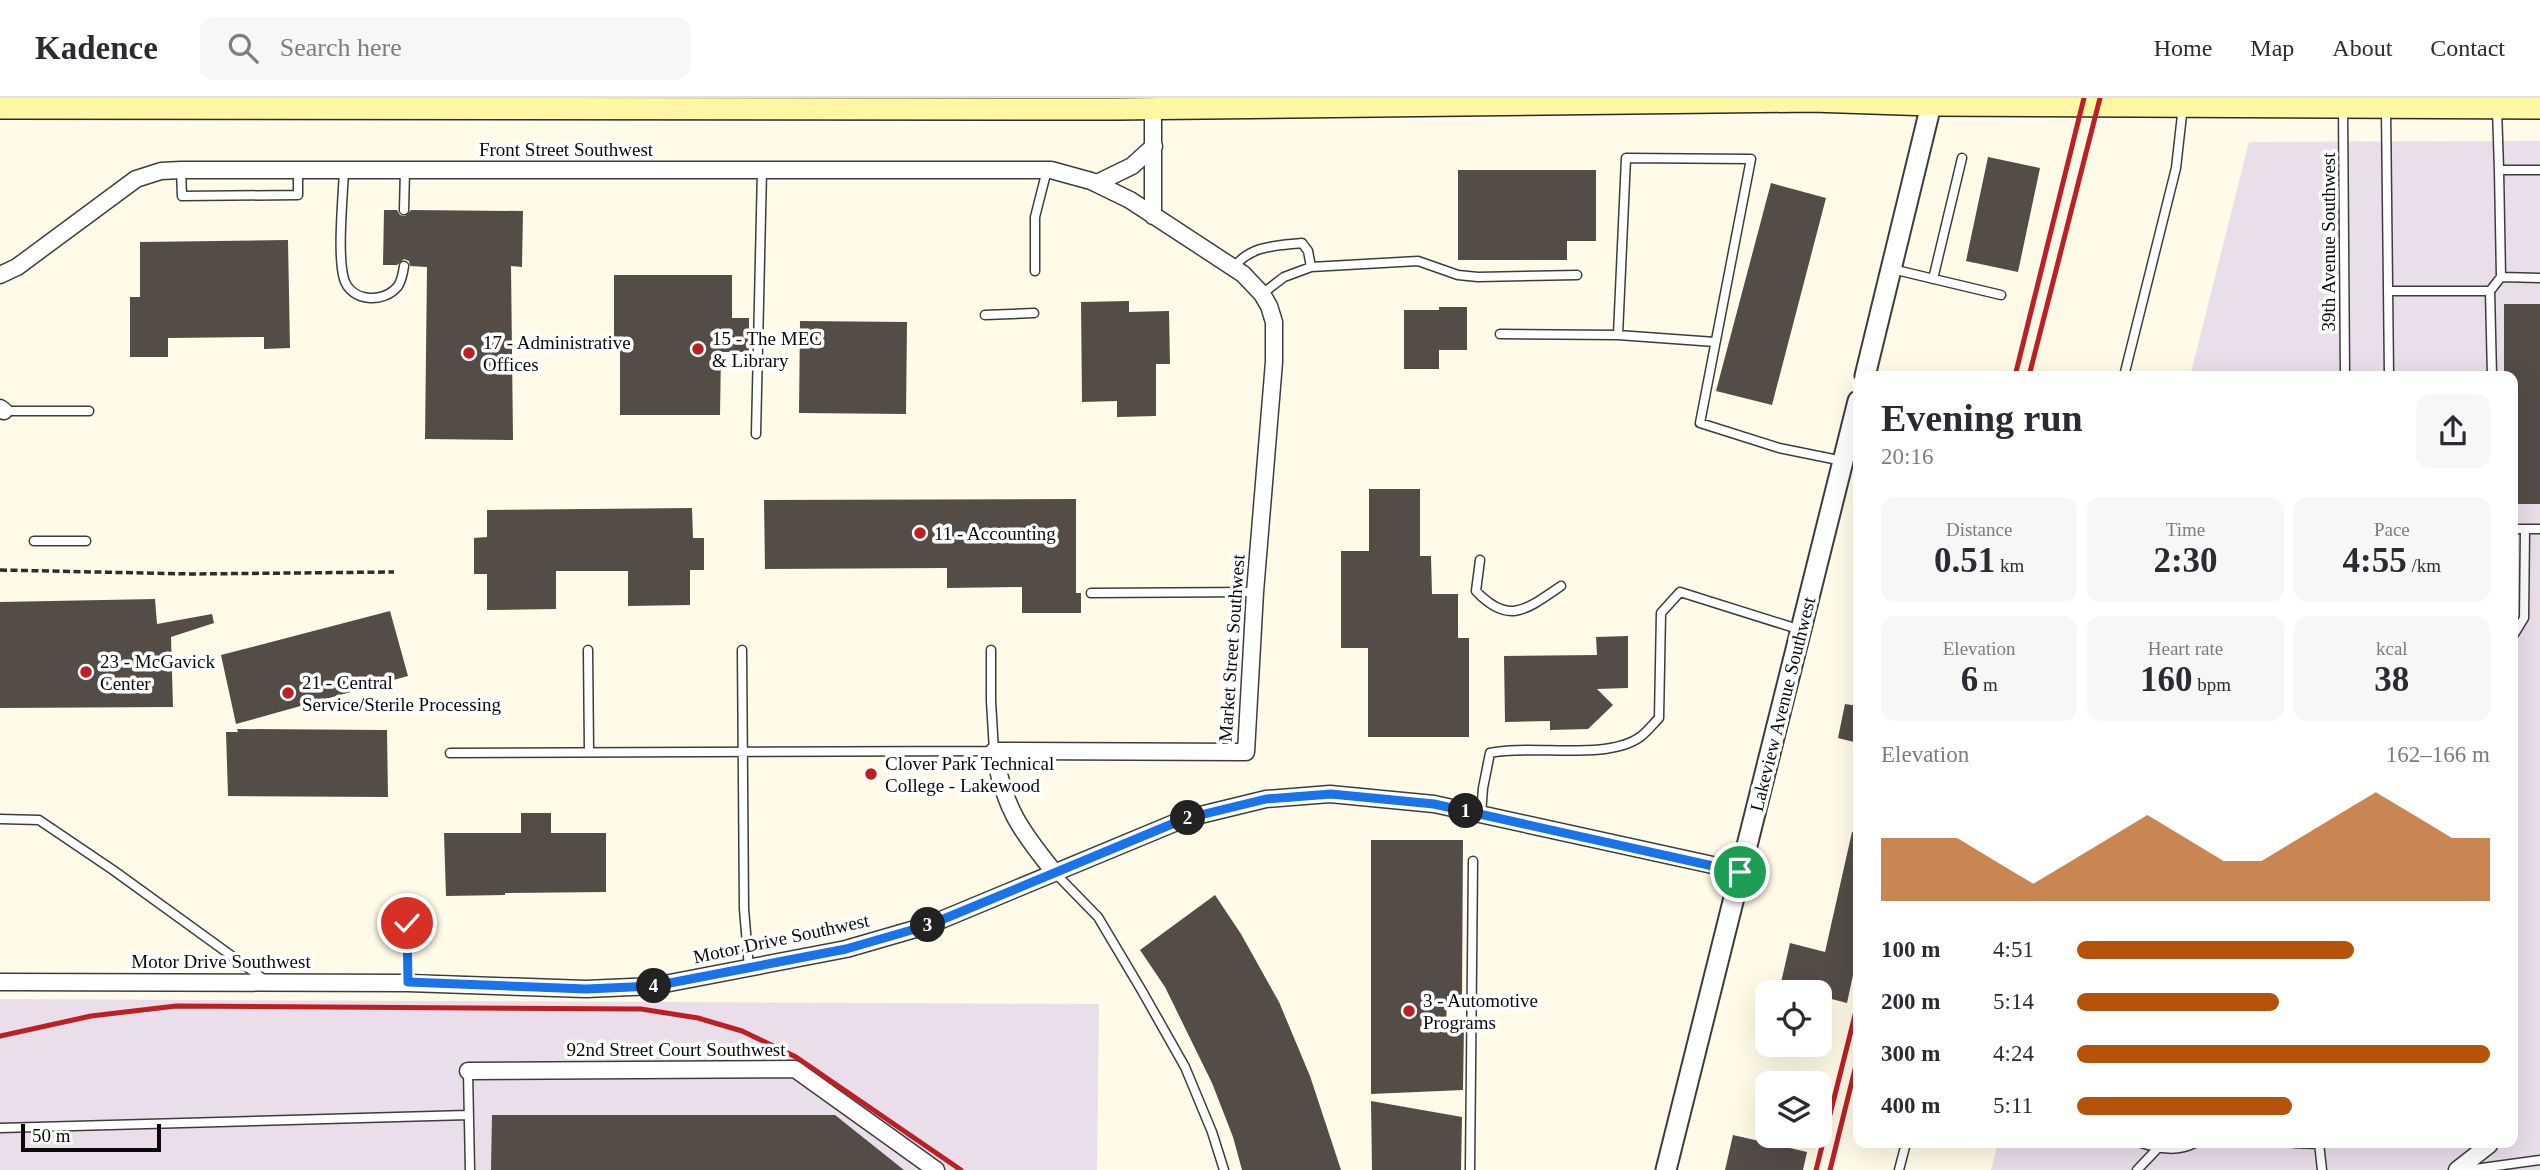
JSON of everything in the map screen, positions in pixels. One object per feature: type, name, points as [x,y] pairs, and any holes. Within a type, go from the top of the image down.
[{"type":"main road","points":[[0,108],[1812,100],[1931,105],[2183,107],[2229,102],[2343,108],[2373,105],[2497,108],[2528,105]]},
{"type":"street","points":[[1153,103],[1153,216],[1233,268],[1262,293]]},
{"type":"street","points":[[1866,371],[1931,105]]},
{"type":"street","points":[[1097,183],[1132,166],[1154,146]]},
{"type":"street","name":"Front Street Southwest","points":[[0,275],[17,267],[136,179],[161,171],[1047,170],[1074,174],[1097,183],[1130,200],[1153,216]]},
{"type":"street","name":"Market Street Southwest","points":[[994,751],[1246,752],[1255,592],[1275,340],[1273,322],[1262,293]]},
{"type":"street","name":"Lakeview Avenue Southwest","points":[[1665,1170],[1853,421]]},
{"type":"street","points":[[994,751],[1000,785],[1013,815],[1027,839],[1055,873]]},
{"type":"street","name":"Motor Drive Southwest","points":[[0,982],[408,982],[586,989],[654,986],[846,949],[929,925],[1184,819],[1266,799],[1341,794],[1434,804],[1740,872]]},
{"type":"street","name":"92nd Street Court Southwest","points":[[468,1071],[795,1069],[936,1170]]},
{"type":"street","points":[[2457,1170],[2485,1148]]},
{"type":"lane","points":[[2373,105],[2388,291],[2389,371]]},
{"type":"lane","points":[[2125,371],[2176,168],[2183,107]]},
{"type":"lane","name":"39th Avenue Southwest","points":[[2343,108],[2345,371]]},
{"type":"lane","points":[[2491,371],[2490,291],[2501,277],[2497,108]]},
{"type":"lane","points":[[1618,335],[1626,158],[1751,159],[1700,423],[1779,448],[1843,461]]},
{"type":"lane","points":[[1933,279],[1962,158]]},
{"type":"lane","points":[[181,170],[182,196],[298,195],[298,170]]},
{"type":"lane","points":[[344,170],[342,266],[345,282],[353,292],[373,299],[387,295],[397,288],[404,266]]},
{"type":"lane","points":[[404,210],[405,170]]},
{"type":"lane","points":[[756,434],[762,170]]},
{"type":"lane","points":[[1035,271],[1035,217],[1047,170]]},
{"type":"lane","points":[[2499,170],[2540,170]]},
{"type":"lane","points":[[1233,268],[1243,256],[1264,248],[1302,243],[1308,251],[1311,267]]},
{"type":"lane","points":[[1262,293],[1284,277],[1311,267],[1418,261],[1458,275],[1478,277],[1577,275]]},
{"type":"lane","points":[[1892,269],[2001,295]]},
{"type":"lane","points":[[2501,277],[2540,278]]},
{"type":"lane","points":[[2388,291],[2490,291]]},
{"type":"lane","points":[[985,315],[1034,313]]},
{"type":"lane","points":[[1500,334],[1618,335],[1715,342]]},
{"type":"lane","points":[[2,410],[89,411]]},
{"type":"lane","points":[[2518,529],[2540,529]]},
{"type":"lane","points":[[2518,628],[2524,618],[2525,529]]},
{"type":"lane","points":[[34,541],[86,541]]},
{"type":"lane","points":[[1480,560],[1476,591],[1491,606],[1510,611],[1527,609],[1561,586]]},
{"type":"lane","points":[[1091,593],[1255,592]]},
{"type":"lane","points":[[1481,814],[1490,753],[1508,749],[1604,750],[1639,738],[1659,718],[1661,612],[1680,592],[1801,630]]},
{"type":"lane","points":[[588,650],[589,751]]},
{"type":"lane","points":[[742,650],[744,909],[749,968]]},
{"type":"lane","points":[[450,753],[994,751],[991,650]]},
{"type":"lane","points":[[0,820],[39,820],[269,982]]},
{"type":"lane","points":[[1470,1170],[1473,860]]},
{"type":"lane","points":[[1055,873],[1098,917],[1142,991],[1185,1067],[1212,1132],[1224,1170]]},
{"type":"lane","points":[[407,923],[408,982]]},
{"type":"lane","points":[[468,1071],[470,1170]]},
{"type":"lane","points":[[0,1128],[468,1115]]},
{"type":"lane","points":[[1899,1170],[1905,1148]]},
{"type":"lane","points":[[2137,1170],[2158,1148],[2187,1148]]},
{"type":"lane","points":[[2319,1148],[2322,1170]]},
{"type":"lane","points":[[2467,1170],[2540,1160]]},
{"type":"path","points":[[0,570],[193,574],[394,572]]},
{"type":"shaded area","points":[[2540,141],[2540,1170],[1991,1170],[1997,1148],[2518,1148],[2518,371],[2191,371],[2249,142]]},
{"type":"shaded area","points":[[0,999],[1099,1004],[1097,1170],[0,1170]]},
{"type":"building","points":[[1988,157],[2040,168],[2018,272],[1966,261]]},
{"type":"building","points":[[1458,170],[1596,170],[1596,241],[1567,241],[1567,260],[1458,260]]},
{"type":"building","points":[[1771,183],[1826,198],[1772,405],[1716,391]]},
{"type":"building","name":"17 - Administrative Offices","points":[[384,210],[397,210],[400,215],[405,216],[411,210],[523,211],[522,267],[511,266],[513,440],[425,439],[427,267],[410,266],[409,261],[404,259],[397,265],[383,265]]},
{"type":"building","points":[[288,240],[290,348],[264,349],[264,337],[168,338],[168,357],[130,357],[130,297],[140,297],[140,242]]},
{"type":"building","name":"15 - The MEC & Library","points":[[614,275],[732,275],[732,318],[749,318],[749,352],[721,352],[720,415],[620,415],[620,345],[614,345]]},
{"type":"building","points":[[1129,301],[1129,312],[1169,311],[1170,364],[1156,364],[1156,416],[1117,417],[1117,401],[1082,402],[1081,302]]},
{"type":"building","points":[[2504,304],[2540,304],[2540,504],[2518,504],[2518,371],[2504,371]]},
{"type":"building","points":[[1439,307],[1467,307],[1467,350],[1439,350],[1439,369],[1404,369],[1404,310],[1439,310]]},
{"type":"building","points":[[800,321],[907,322],[906,414],[799,413]]},
{"type":"building","points":[[1369,489],[1420,489],[1420,556],[1431,556],[1432,594],[1458,594],[1458,638],[1469,638],[1469,737],[1368,737],[1368,648],[1341,648],[1341,551],[1369,551]]},
{"type":"building","name":"11 - Accounting","points":[[1076,499],[1076,593],[1081,593],[1081,613],[1022,613],[1022,587],[947,588],[947,568],[765,569],[764,500]]},
{"type":"building","points":[[692,508],[693,538],[704,538],[704,570],[690,570],[690,605],[628,606],[628,571],[556,571],[556,609],[487,610],[487,574],[474,574],[474,538],[487,537],[487,510]]},
{"type":"building","name":"23 - McGavick Center","points":[[155,599],[157,624],[212,614],[214,623],[171,637],[173,707],[0,708],[0,602]]},
{"type":"building","points":[[390,611],[408,676],[236,724],[221,655]]},
{"type":"building","points":[[1628,636],[1628,688],[1597,689],[1613,705],[1588,729],[1550,730],[1550,721],[1505,722],[1504,656],[1597,655],[1596,637]]},
{"type":"building","points":[[1845,704],[1853,705],[1853,742],[1838,738]]},
{"type":"building","points":[[237,729],[387,730],[388,797],[228,796],[226,732],[238,732]]},
{"type":"building","points":[[521,813],[551,813],[551,833],[606,833],[606,892],[446,896],[444,833],[521,833]]},
{"type":"building","points":[[1853,832],[1853,975],[1847,1003],[1832,999],[1832,980],[1782,980],[1790,943],[1825,952]]},
{"type":"building","name":"3 - Automotive Programs","points":[[1371,840],[1463,840],[1462,996],[1447,996],[1446,1027],[1464,1025],[1463,1090],[1371,1094]]},
{"type":"building","points":[[1215,895],[1241,934],[1279,1002],[1310,1076],[1341,1170],[1242,1170],[1233,1137],[1212,1083],[1165,987],[1140,950]]},
{"type":"building","points":[[1371,1101],[1462,1117],[1461,1170],[1372,1170]]},
{"type":"building","points":[[492,1115],[835,1115],[904,1170],[491,1170]]},
{"type":"building","points":[[1733,1135],[1755,1140],[1755,1148],[1790,1148],[1807,1152],[1803,1170],[1725,1170]]},
{"type":"railway","points":[[2016,371],[2084,98]]},
{"type":"railway","points":[[2030,371],[2100,98]]},
{"type":"railway","points":[[0,1036],[91,1016],[176,1006],[641,1009],[698,1018],[742,1031],[796,1057],[961,1170]]},
{"type":"railway","points":[[1816,1170],[1853,1023]]},
{"type":"railway","points":[[1830,1170],[1853,1077]]},
{"type":"place","name":"15 - The MEC & Library","points":[[698,349]]},
{"type":"place","name":"17 - Administrative Offices","points":[[469,353]]},
{"type":"place","name":"11 - Accounting","points":[[920,533]]},
{"type":"place","name":"23 - McGavick Center","points":[[86,672]]},
{"type":"place","name":"21 - Central Service/Sterile Processing","points":[[288,693]]},
{"type":"place","name":"Clover Park Technical College - Lakewood","points":[[871,774]]},
{"type":"place","name":"3 - Automotive Programs","points":[[1409,1011]]},
{"type":"route","points":[[407,923],[408,982],[586,989],[654,986],[846,949],[929,925],[1184,819],[1266,799],[1331,794],[1434,804],[1740,872]]}]
